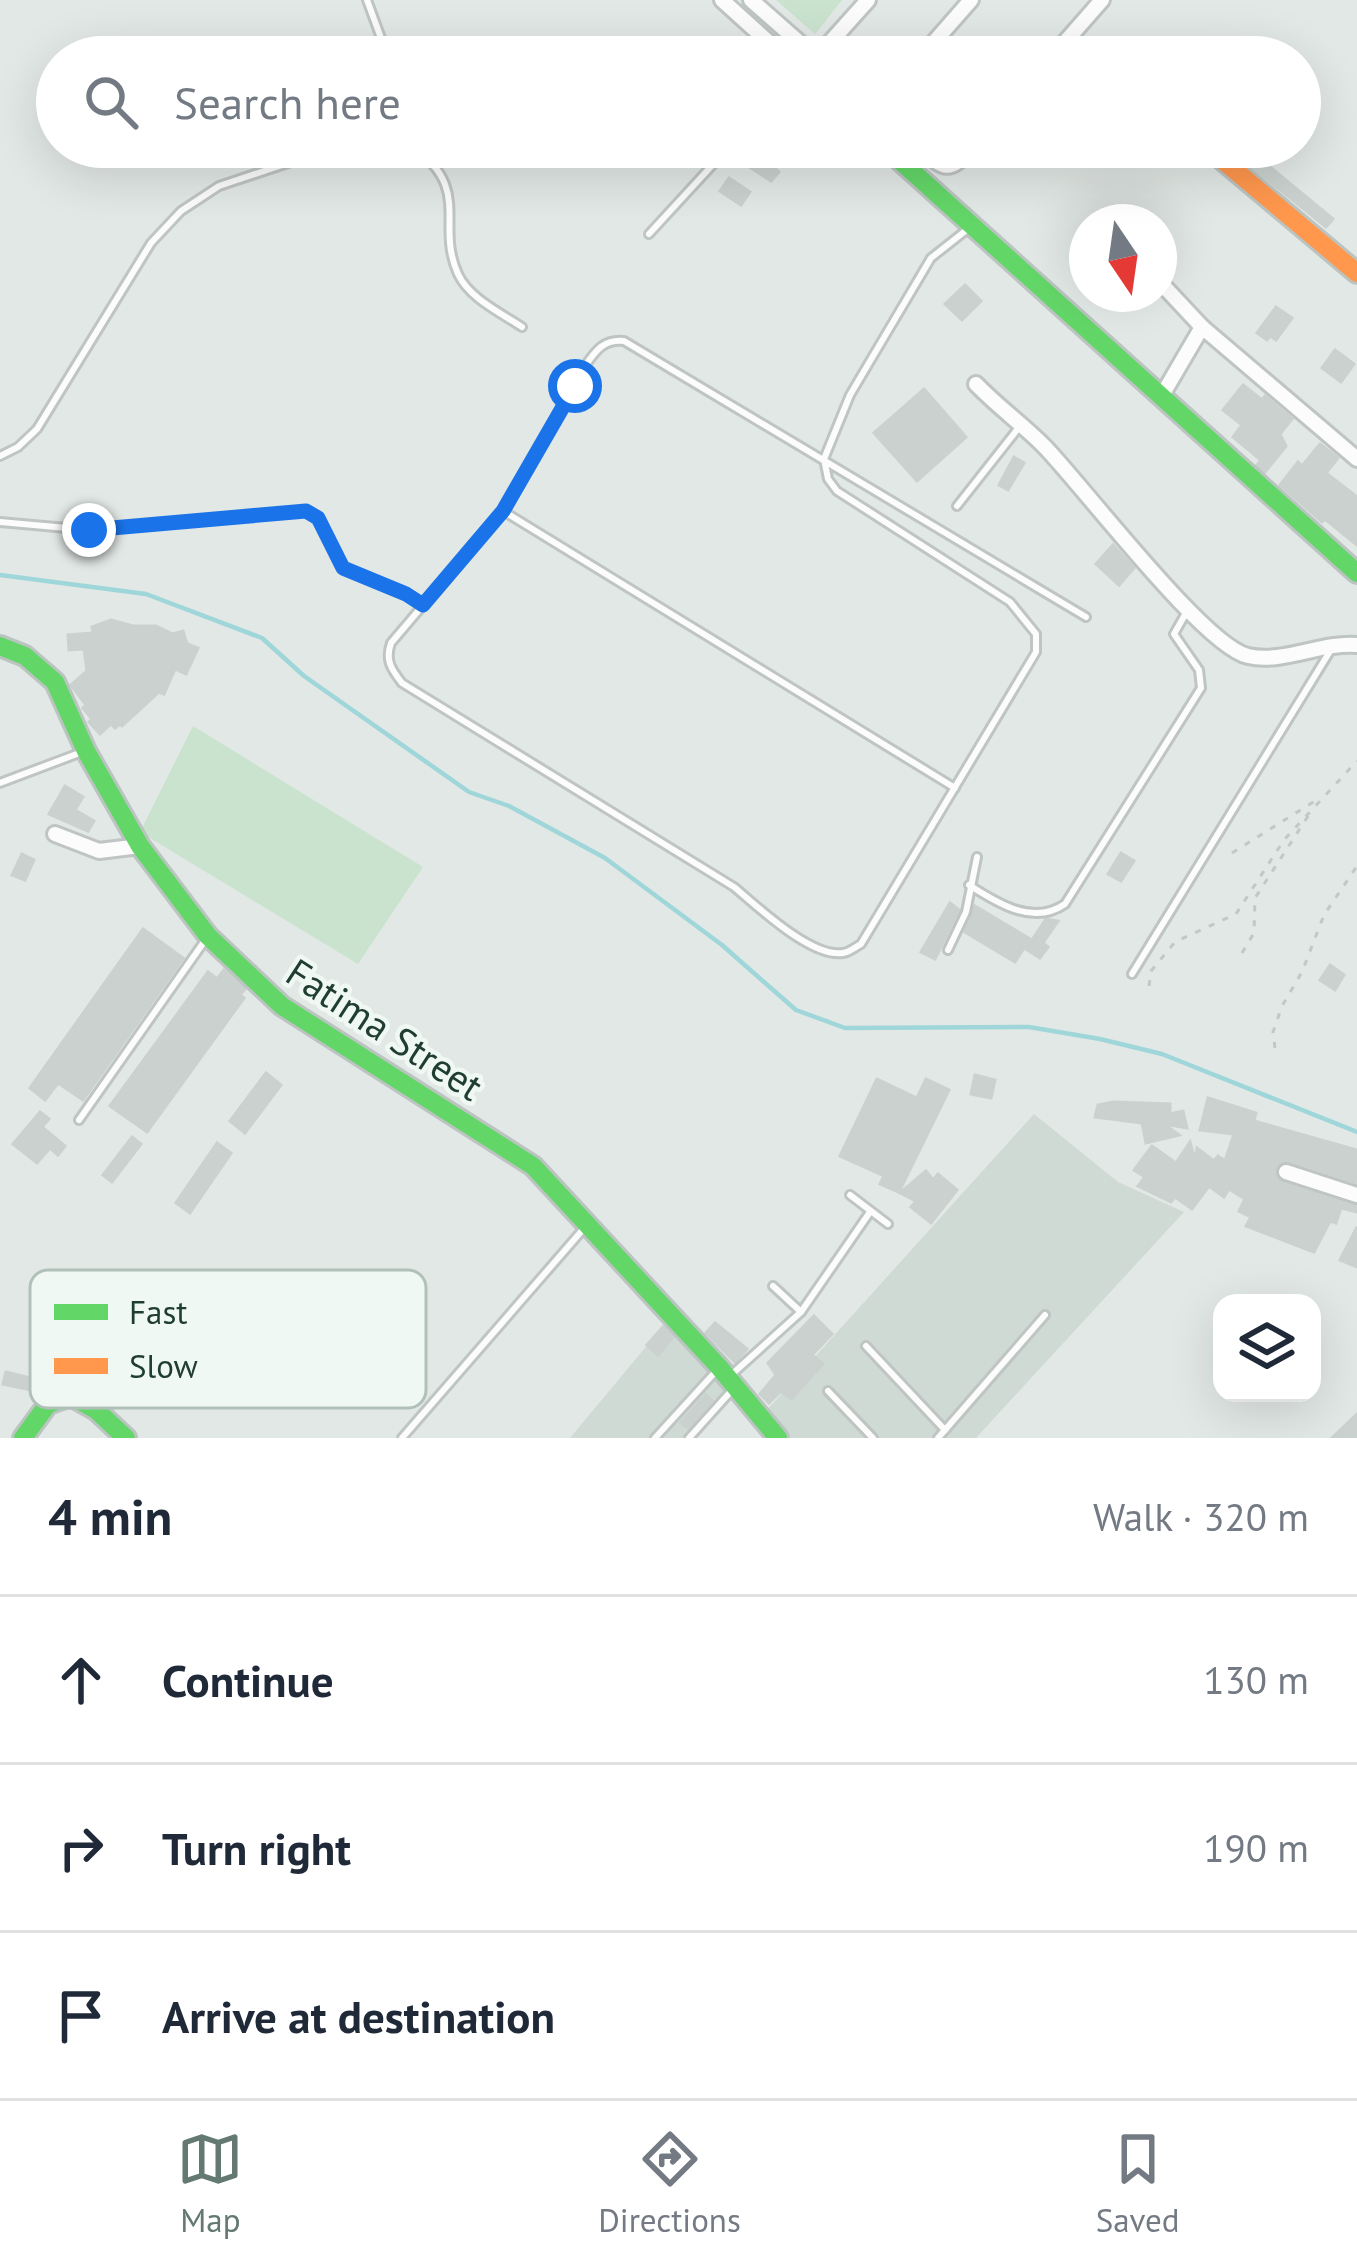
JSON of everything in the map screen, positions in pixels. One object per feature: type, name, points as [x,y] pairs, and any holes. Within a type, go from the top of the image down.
[{"type":"street","points":[[722,0],[762,36]]},
{"type":"street","points":[[751,0],[793,36]]},
{"type":"street","points":[[836,36],[868,0]]},
{"type":"street","points":[[939,36],[971,0]]},
{"type":"street","points":[[1070,36],[1102,0]]},
{"type":"street","points":[[908,168],[1357,573]]},
{"type":"street","points":[[1241,168],[1357,273]]},
{"type":"street","points":[[1177,300],[1357,459]]},
{"type":"street","points":[[1162,397],[1202,327]]},
{"type":"street","points":[[976,384],[1045,447],[1216,637],[1245,656],[1262,658],[1357,645]]},
{"type":"street","name":"Fatima Street","points":[[0,646],[46,671],[140,846],[208,936],[282,1006],[532,1166],[728,1377],[778,1438]]},
{"type":"street","points":[[56,834],[99,851],[140,846]]},
{"type":"street","points":[[1286,1172],[1357,1195]]},
{"type":"street","points":[[23,1438],[38,1408]]},
{"type":"street","points":[[92,1408],[126,1438]]},
{"type":"lane","points":[[367,0],[380,36]]},
{"type":"lane","points":[[0,455],[37,429],[152,243],[181,211],[219,186],[273,168]]},
{"type":"lane","points":[[437,168],[449,192],[456,270],[466,287],[523,327]]},
{"type":"lane","points":[[649,234],[710,168]]},
{"type":"lane","points":[[972,226],[932,258],[850,395],[824,459],[828,479],[837,490],[1010,602],[1036,634],[1036,652],[861,944],[843,953],[825,950],[778,925],[734,887],[402,683],[387,655],[392,643],[503,511],[585,366],[596,350],[614,340],[624,341],[824,459],[1086,617]]},
{"type":"lane","points":[[957,506],[1020,426]]},
{"type":"lane","points":[[0,522],[89,530],[306,511],[318,518],[343,568],[423,605]]},
{"type":"lane","points":[[503,511],[956,788]]},
{"type":"lane","points":[[969,885],[994,902],[1020,911],[1046,912],[1065,904],[1201,688],[1199,670],[1174,634],[1188,610]]},
{"type":"lane","points":[[1132,974],[1334,645]]},
{"type":"lane","points":[[0,783],[86,751]]},
{"type":"lane","points":[[948,950],[966,912],[977,857]]},
{"type":"lane","points":[[79,1120],[208,936]]},
{"type":"lane","points":[[850,1195],[889,1224]]},
{"type":"lane","points":[[655,1438],[801,1312],[870,1212]]},
{"type":"lane","points":[[402,1438],[588,1223]]},
{"type":"lane","points":[[772,1286],[801,1312]]},
{"type":"lane","points":[[938,1438],[1046,1315]]},
{"type":"lane","points":[[866,1346],[945,1430]]},
{"type":"lane","points":[[688,1438],[728,1377]]},
{"type":"lane","points":[[827,1391],[873,1438]]},
{"type":"path","points":[[1149,986],[1151,971],[1175,942],[1236,914],[1284,840],[1357,761]]},
{"type":"path","points":[[1232,853],[1320,798]]},
{"type":"path","points":[[1242,953],[1253,933],[1256,898],[1320,798]]},
{"type":"path","points":[[1275,1048],[1273,1032],[1282,1006],[1302,972],[1324,915],[1357,866]]},
{"type":"shaded area","points":[[1034,1114],[1118,1182],[1184,1212],[976,1438],[787,1438],[766,1411]]},
{"type":"shaded area","points":[[665,1324],[732,1397],[696,1438],[570,1438]]},
{"type":"green space","points":[[776,0],[842,0],[815,34]]},
{"type":"green space","points":[[193,726],[423,867],[358,964],[140,832]]},
{"type":"building","points":[[751,168],[774,168],[779,172],[771,181]]},
{"type":"building","points":[[1253,168],[1271,168],[1333,219],[1326,227]]},
{"type":"building","points":[[729,178],[750,192],[741,205],[720,191]]},
{"type":"building","points":[[965,285],[981,301],[962,320],[945,304]]},
{"type":"building","points":[[1276,307],[1292,318],[1276,340],[1270,336],[1267,340],[1257,333]]},
{"type":"building","points":[[1335,350],[1354,364],[1341,382],[1322,368]]},
{"type":"building","points":[[1243,385],[1292,419],[1280,434],[1286,446],[1265,472],[1257,465],[1261,460],[1233,437],[1242,425],[1223,410]]},
{"type":"building","points":[[924,389],[966,437],[917,481],[874,433]]},
{"type":"building","points":[[1320,444],[1338,458],[1326,473],[1357,497],[1357,545],[1280,485]]},
{"type":"building","points":[[1014,457],[1024,463],[1008,490],[999,485]]},
{"type":"building","points":[[1113,545],[1134,568],[1119,585],[1096,564]]},
{"type":"building","points":[[111,620],[156,626],[173,634],[183,631],[187,644],[198,648],[186,674],[175,669],[164,694],[159,692],[122,726],[111,724],[100,734],[71,685],[87,671],[84,649],[69,650],[68,635],[93,633],[92,627]]},
{"type":"building","points":[[65,786],[83,797],[75,810],[94,821],[88,831],[49,814]]},
{"type":"building","points":[[1121,853],[1134,861],[1121,881],[1108,874]]},
{"type":"building","points":[[22,854],[34,860],[25,880],[12,875]]},
{"type":"building","points":[[950,903],[959,910],[935,959],[921,952]]},
{"type":"building","points":[[975,906],[1032,940],[1046,919],[1058,921],[1043,943],[1048,947],[1040,958],[1024,948],[1015,962],[965,932]]},
{"type":"building","points":[[143,929],[183,958],[83,1100],[58,1083],[45,1100],[30,1088]]},
{"type":"building","points":[[1330,965],[1344,975],[1335,990],[1320,980]]},
{"type":"building","points":[[224,970],[245,989],[240,995],[244,998],[147,1132],[110,1106],[208,972],[217,979]]},
{"type":"building","points":[[266,1073],[281,1085],[245,1133],[230,1121]]},
{"type":"building","points":[[975,1075],[995,1080],[991,1098],[971,1094]]},
{"type":"building","points":[[877,1079],[917,1098],[926,1079],[949,1090],[899,1192],[880,1184],[884,1176],[840,1156]]},
{"type":"building","points":[[1208,1098],[1256,1113],[1254,1121],[1357,1150],[1357,1183],[1288,1161],[1278,1165],[1275,1173],[1283,1183],[1357,1206],[1357,1212],[1341,1208],[1314,1252],[1246,1226],[1251,1217],[1239,1211],[1245,1199],[1229,1189],[1224,1197],[1209,1186],[1192,1209],[1175,1197],[1171,1202],[1138,1186],[1145,1177],[1134,1170],[1152,1146],[1176,1163],[1190,1142],[1195,1161],[1197,1148],[1214,1161],[1218,1156],[1225,1161],[1234,1134],[1200,1130]]},
{"type":"building","points":[[1170,1104],[1170,1114],[1183,1111],[1187,1128],[1164,1124],[1179,1135],[1146,1143],[1142,1123],[1095,1117],[1098,1105]]},
{"type":"building","points":[[40,1112],[49,1119],[42,1127],[65,1146],[58,1155],[50,1148],[37,1163],[13,1144]]},
{"type":"building","points":[[132,1137],[141,1144],[112,1182],[103,1175]]},
{"type":"building","points":[[217,1143],[231,1153],[190,1213],[176,1203]]},
{"type":"building","points":[[926,1171],[933,1180],[938,1174],[957,1190],[931,1223],[911,1207],[916,1201],[900,1193]]},
{"type":"building","points":[[1357,1227],[1357,1267],[1340,1260]]},
{"type":"building","points":[[814,1316],[832,1334],[812,1355],[823,1364],[791,1399],[781,1391],[769,1403],[760,1394],[776,1375],[768,1363]]},
{"type":"building","points":[[715,1323],[747,1349],[735,1362],[706,1333]]},
{"type":"building","points":[[663,1327],[673,1337],[658,1355],[647,1345]]},
{"type":"building","points":[[6,1372],[30,1378],[30,1390],[3,1384]]},
{"type":"building","points":[[706,1395],[712,1401],[688,1428],[681,1423]]},
{"type":"building","points":[[1357,1414],[1357,1438],[1332,1438]]},
{"type":"waterway","points":[[0,575],[146,594],[262,638],[304,676],[469,792],[509,806],[605,858],[722,945],[796,1010],[845,1028],[1029,1027],[1100,1039],[1162,1054],[1357,1132]]},
{"type":"traffic: fast","points":[[908,168],[1357,573]]},
{"type":"traffic: fast","points":[[0,646],[25,656],[55,682],[86,751],[140,846],[208,936],[282,1006],[533,1166],[719,1367],[778,1438]]},
{"type":"traffic: fast","points":[[23,1438],[45,1408]]},
{"type":"traffic: fast","points":[[92,1408],[126,1438]]},
{"type":"traffic: slow","points":[[1232,168],[1357,273]]},
{"type":"route","points":[[89,530],[306,511],[318,518],[343,568],[423,605],[503,511],[575,386]]}]
